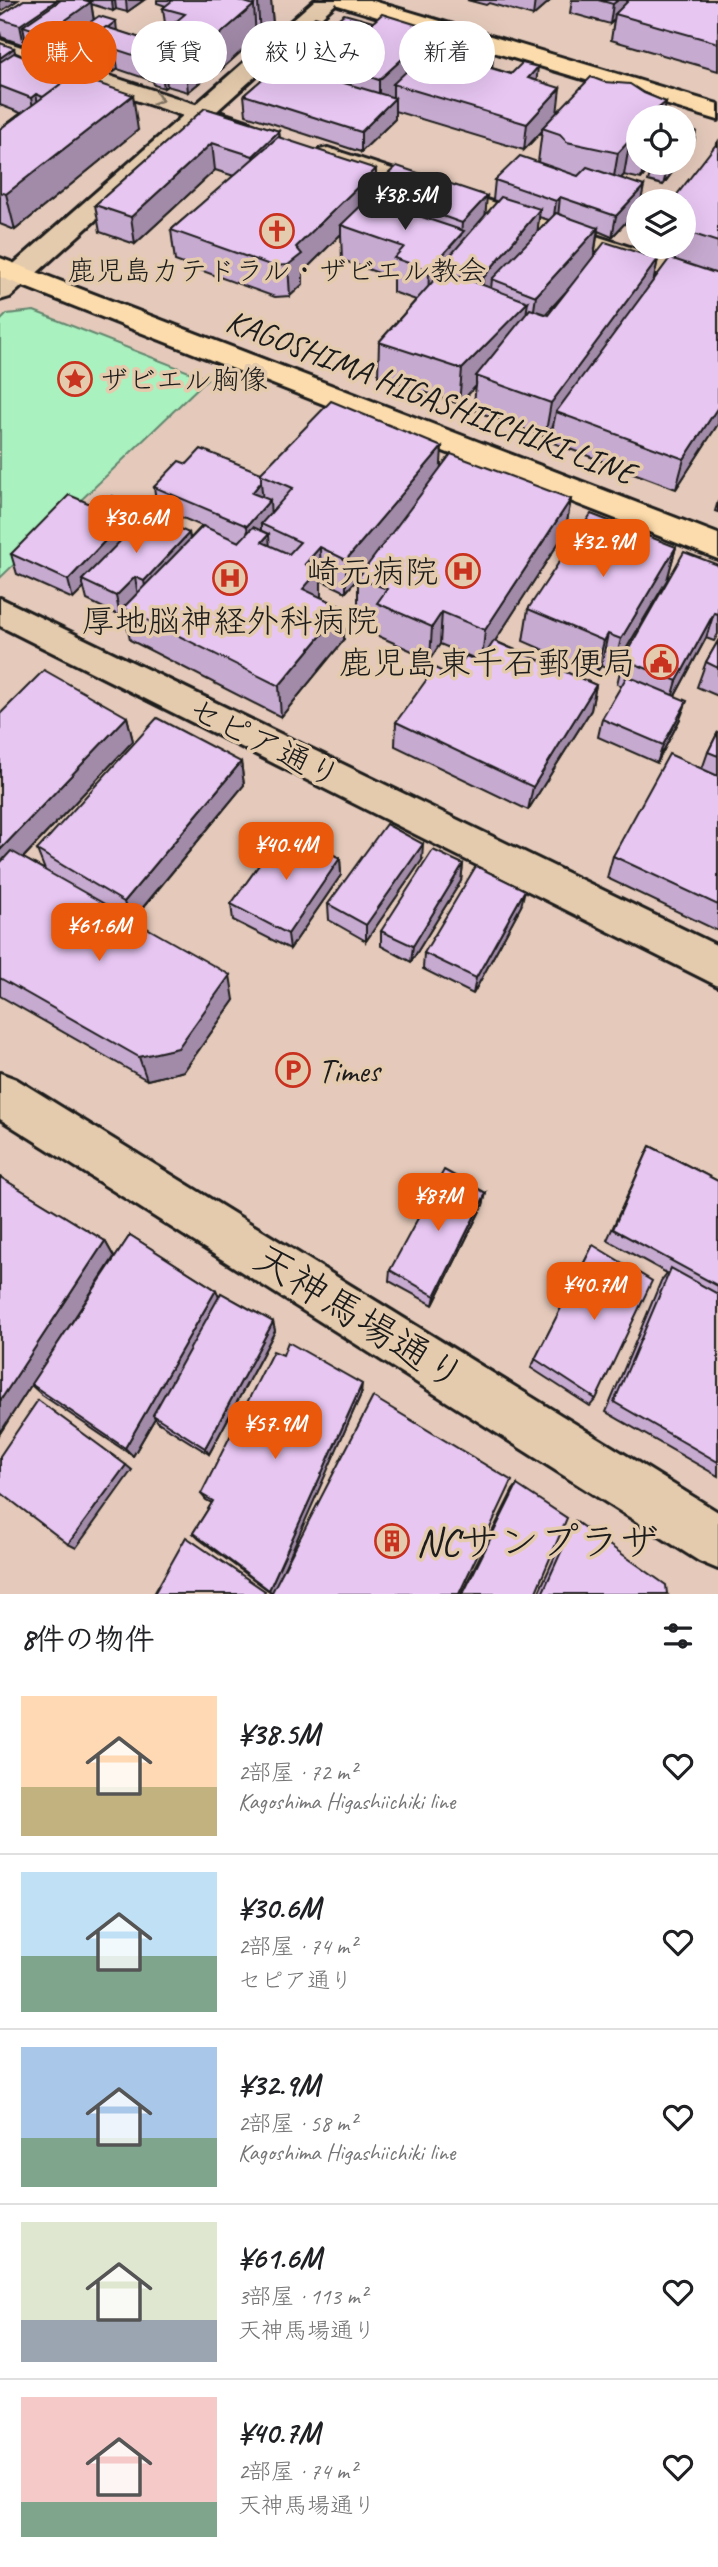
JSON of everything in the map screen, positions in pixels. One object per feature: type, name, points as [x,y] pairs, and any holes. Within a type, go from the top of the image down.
[{"type":"main road","points":[[346,0],[718,112]]},
{"type":"main road","name":"KAGOSHIMA HIGASHIICHIKI LINE","points":[[6,278],[718,547]]},
{"type":"street","points":[[6,278],[201,113],[329,0]]},
{"type":"street","points":[[0,47],[270,136]]},
{"type":"street","points":[[309,150],[718,286]]},
{"type":"street","name":"セピア通り","points":[[0,611],[718,967]]},
{"type":"street","name":"天神馬場通り","points":[[0,1094],[718,1542]]},
{"type":"green space","points":[[34,311],[207,379],[0,578],[0,321],[7,314]]},
{"type":"building","points":[[24,0],[57,0],[26,21],[21,21],[20,25],[0,19],[0,16]]},
{"type":"building","points":[[61,0],[91,2],[64,21],[30,21]]},
{"type":"building","points":[[173,0],[238,0],[254,5],[227,28],[227,21],[177,21],[185,14],[163,8]]},
{"type":"building","points":[[598,0],[618,0],[613,4]]},
{"type":"building","points":[[629,0],[718,0],[718,43],[615,14]]},
{"type":"building","points":[[344,14],[369,21],[335,21]]},
{"type":"building","points":[[382,14],[405,21],[399,21],[399,62],[385,75],[385,21],[374,21]]},
{"type":"building","points":[[99,16],[116,21],[92,21]]},
{"type":"building","points":[[315,17],[330,21],[310,21]]},
{"type":"building","points":[[117,31],[131,35],[131,54],[117,50]]},
{"type":"building","points":[[0,43],[14,48],[0,58]]},
{"type":"building","points":[[14,53],[21,56],[21,84],[61,84],[43,97],[36,94],[31,98],[0,86],[0,62]]},
{"type":"building","points":[[522,63],[538,67],[528,78],[560,88],[527,124],[393,84],[399,78],[399,84],[495,84],[495,69],[511,74]]},
{"type":"building","points":[[591,77],[604,82],[630,84],[666,102],[662,105],[626,105],[626,144],[618,153],[567,142],[560,134],[542,128]]},
{"type":"building","points":[[61,84],[100,84],[133,95],[6,194],[0,192],[0,129]]},
{"type":"building","points":[[257,84],[348,84],[395,98],[361,132],[244,95]]},
{"type":"building","points":[[205,108],[279,131],[253,156],[212,143],[131,217],[95,205]]},
{"type":"building","points":[[278,137],[376,169],[296,247],[302,254],[288,265],[273,266],[171,230]]},
{"type":"building","points":[[718,142],[718,242],[696,235],[696,189],[681,189],[692,175],[696,175],[696,170]]},
{"type":"building","points":[[520,156],[578,176],[587,167],[644,186],[641,189],[626,189],[626,205],[616,216],[560,197],[556,201],[495,180]]},
{"type":"building","points":[[397,166],[487,196],[462,223],[370,190]]},
{"type":"building","points":[[501,197],[540,209],[483,278],[443,264]]},
{"type":"building","points":[[368,199],[464,231],[429,270],[394,258],[404,247],[341,225]]},
{"type":"building","points":[[556,213],[598,228],[536,296],[492,279]]},
{"type":"building","points":[[605,242],[626,249],[626,259],[658,259],[551,403],[476,376],[530,309],[548,315]]},
{"type":"building","points":[[669,259],[718,274],[718,407],[684,459],[556,412]]},
{"type":"building","points":[[443,270],[528,302],[462,369],[379,342]]},
{"type":"building","name":"厚地脳神経外科病院","points":[[331,401],[442,447],[346,560],[320,547],[305,564],[320,570],[303,589],[344,608],[279,686],[123,608],[203,526],[239,542],[253,527],[269,534],[262,542],[289,554],[300,542],[261,524],[293,488],[260,474]]},
{"type":"building","points":[[201,449],[261,473],[261,482],[252,493],[270,500],[247,526],[154,487],[179,461],[187,464]]},
{"type":"building","name":"崎元病院","points":[[451,454],[571,499],[485,630],[442,612],[432,627],[377,603],[387,589],[358,578]]},
{"type":"building","points":[[69,495],[100,508],[112,496],[137,507],[68,580],[11,554]]},
{"type":"building","points":[[147,514],[189,533],[144,581],[135,577],[116,596],[82,580]]},
{"type":"building","points":[[591,514],[676,547],[621,639],[608,634],[604,641],[528,609]]},
{"type":"building","name":"鹿児島東千石郵便局","points":[[684,552],[718,565],[718,614],[714,613],[677,681],[623,659]]},
{"type":"building","points":[[494,641],[596,685],[533,787],[396,722],[435,668],[451,676],[466,656],[480,662]]},
{"type":"building","points":[[718,641],[718,668],[706,662]]},
{"type":"building","points":[[44,670],[127,717],[0,850],[0,714]]},
{"type":"building","points":[[627,676],[687,701],[663,745],[602,719]]},
{"type":"building","points":[[157,718],[241,762],[124,902],[37,850]]},
{"type":"building","points":[[718,732],[718,756],[708,752]]},
{"type":"building","points":[[669,754],[718,776],[718,905],[613,856]]},
{"type":"building","points":[[386,824],[423,844],[366,925],[328,904]]},
{"type":"building","points":[[284,830],[340,858],[288,934],[231,904]]},
{"type":"building","points":[[433,850],[463,864],[413,946],[381,931]]},
{"type":"building","points":[[11,851],[230,975],[178,1048],[139,1057],[0,978],[0,863]]},
{"type":"building","points":[[476,866],[525,890],[476,978],[424,953]]},
{"type":"building","points":[[650,1146],[718,1181],[718,1286],[613,1229]]},
{"type":"building","points":[[444,1170],[486,1193],[435,1296],[390,1270]]},
{"type":"building","points":[[0,1177],[105,1241],[0,1401]]},
{"type":"building","points":[[130,1235],[216,1290],[125,1448],[31,1384]]},
{"type":"building","points":[[593,1245],[652,1281],[596,1399],[535,1359]]},
{"type":"building","points":[[671,1268],[718,1294],[718,1462],[614,1402]]},
{"type":"building","points":[[221,1293],[273,1322],[205,1448],[153,1415]]},
{"type":"building","points":[[288,1342],[362,1384],[269,1590],[193,1533],[213,1501],[201,1494],[273,1351],[283,1355]]},
{"type":"building","name":"NCサンプラザ","points":[[373,1397],[512,1481],[459,1594],[271,1594]]},
{"type":"building","points":[[38,1400],[126,1465],[68,1544],[0,1492],[0,1456]]},
{"type":"building","points":[[517,1485],[567,1518],[535,1594],[463,1594]]},
{"type":"building","points":[[575,1521],[666,1585],[667,1594],[542,1594]]},
{"type":"building","points":[[186,1537],[265,1591],[263,1594],[154,1594]]},
{"type":"place","name":"鹿児島カテドラル・ザビエル教会","points":[[277,231]]},
{"type":"place","name":"ザビエル胸像","points":[[75,379]]},
{"type":"place","name":"崎元病院","points":[[463,571]]},
{"type":"place","name":"厚地脳神経外科病院","points":[[230,578]]},
{"type":"place","name":"鹿児島東千石郵便局","points":[[661,662]]},
{"type":"place","name":"Times","points":[[293,1070]]},
{"type":"place","name":"NCサンプラザ","points":[[392,1541]]}]
